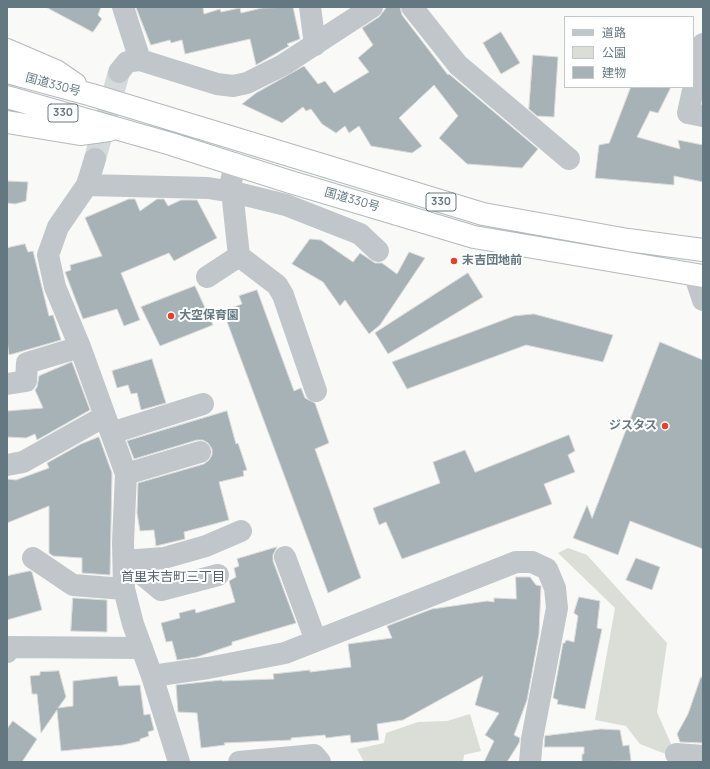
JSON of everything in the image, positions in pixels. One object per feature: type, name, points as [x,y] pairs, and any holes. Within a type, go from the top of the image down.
[{"type":"highway","points":[[7,50],[56,71],[92,95]]},
{"type":"highway","name":"国道330号","points":[[7,72],[92,95],[483,214],[628,240],[703,250]]},
{"type":"highway","name":"国道330号","points":[[7,97],[236,164],[287,181],[474,237],[699,276]]},
{"type":"highway","points":[[7,122],[80,134],[118,129]]},
{"type":"street","points":[[123,7],[140,60]]},
{"type":"street","points":[[310,7],[315,45]]},
{"type":"street","points":[[119,72],[127,62],[140,60],[218,84],[232,86],[247,83],[283,65],[372,7]]},
{"type":"street","points":[[412,7],[458,65],[569,159]]},
{"type":"street","points":[[694,85],[703,44]]},
{"type":"street","points":[[693,88],[688,112],[703,116]]},
{"type":"street","points":[[95,159],[87,185],[58,227],[48,255],[55,287],[80,347],[126,474],[132,561],[124,589],[133,624],[152,676],[179,762]]},
{"type":"street","points":[[236,164],[231,182],[239,256],[277,285],[283,295],[316,391]]},
{"type":"street","points":[[87,185],[208,188],[234,200],[286,205],[360,234],[378,251]]},
{"type":"street","points":[[207,277],[239,256]]},
{"type":"street","points":[[699,276],[703,300]]},
{"type":"street","points":[[7,384],[26,381],[27,363],[80,347]]},
{"type":"street","points":[[7,465],[23,462],[108,425],[203,404]]},
{"type":"street","points":[[126,474],[200,452]]},
{"type":"street","points":[[132,561],[164,558],[206,546],[241,531]]},
{"type":"street","points":[[285,557],[316,641]]},
{"type":"street","points":[[33,558],[73,584],[124,589]]},
{"type":"street","points":[[132,561],[143,575],[161,590],[218,575]]},
{"type":"street","points":[[152,676],[208,668],[285,653],[516,562],[532,562],[547,569],[555,588],[557,608],[532,739],[530,762]]},
{"type":"street","points":[[7,652],[10,647],[142,648]]},
{"type":"street","points":[[676,754],[703,756]]},
{"type":"street","points":[[239,762],[314,755],[320,762]]},
{"type":"green space","points":[[568,548],[587,555],[667,643],[657,712],[671,744],[668,755],[640,744],[626,726],[595,720],[615,608],[558,553]]},
{"type":"green space","points":[[470,714],[481,751],[464,755],[463,762],[364,762],[357,749],[384,743],[386,733],[418,722],[447,721]]},
{"type":"building","points":[[46,7],[101,7],[98,15],[102,19],[93,32]]},
{"type":"building","points":[[136,7],[203,7],[204,14],[220,9],[221,12],[240,8],[241,13],[262,8],[293,7],[300,39],[287,44],[289,46],[256,65],[250,39],[185,54],[182,40],[171,43],[170,40],[151,45]]},
{"type":"building","points":[[387,7],[400,7],[402,15],[448,75],[449,74],[538,149],[522,168],[467,164],[439,138],[458,116],[434,85],[399,118],[422,146],[412,153],[371,146],[359,126],[349,133],[345,126],[336,133],[322,124],[311,109],[306,111],[303,107],[282,123],[242,104],[256,93],[304,66],[318,84],[325,81],[334,93],[369,72],[358,58],[373,45],[362,28],[379,17]]},
{"type":"building","points":[[501,32],[520,63],[501,74],[483,43]]},
{"type":"building","points":[[533,55],[558,57],[554,117],[537,116],[529,109]]},
{"type":"building","points":[[631,88],[670,88],[658,113],[650,111],[637,137],[680,149],[678,140],[703,145],[703,182],[674,176],[674,185],[595,178],[599,145],[609,143]]},
{"type":"building","points":[[7,181],[28,182],[26,201],[15,204],[7,203]]},
{"type":"building","points":[[129,199],[135,199],[140,211],[157,199],[164,199],[168,206],[181,200],[197,200],[217,238],[174,261],[169,253],[121,273],[140,320],[124,326],[117,309],[83,319],[65,272],[71,270],[70,265],[102,256],[85,218]]},
{"type":"building","points":[[310,239],[321,240],[353,262],[360,253],[375,263],[382,263],[397,274],[409,252],[425,258],[380,325],[369,334],[345,300],[340,306],[323,282],[292,264]]},
{"type":"building","points":[[25,244],[28,252],[33,251],[49,316],[53,315],[61,340],[9,355],[7,340],[7,248]]},
{"type":"building","points":[[468,273],[483,297],[388,354],[375,333]]},
{"type":"building","points":[[195,286],[213,325],[160,346],[141,307]]},
{"type":"building","points":[[257,290],[294,391],[301,388],[305,398],[315,403],[329,443],[315,449],[361,578],[328,593],[223,311],[242,304],[239,296]]},
{"type":"building","points":[[534,314],[613,335],[603,362],[526,345],[407,389],[392,362],[514,316]]},
{"type":"building","name":"ジスタス","points":[[660,342],[703,360],[703,549],[630,521],[618,555],[573,538],[587,505],[592,518]]},
{"type":"building","points":[[152,359],[166,403],[141,410],[137,393],[131,394],[128,385],[117,388],[112,371]]},
{"type":"building","points":[[72,362],[90,410],[37,440],[35,434],[26,438],[7,437],[7,411],[43,408],[35,390],[39,376]]},
{"type":"building","points":[[227,411],[236,444],[238,443],[247,470],[243,471],[244,476],[219,482],[229,520],[184,532],[185,539],[156,546],[154,530],[140,531],[137,513],[138,483],[204,464],[212,455],[212,449],[208,443],[203,440],[197,440],[134,459],[127,441]]},
{"type":"building","points":[[569,435],[575,451],[568,455],[575,472],[544,484],[552,504],[402,559],[386,522],[379,525],[373,508],[440,483],[433,462],[465,450],[475,472]]},
{"type":"building","points":[[99,437],[112,473],[110,575],[82,573],[82,558],[53,556],[49,553],[49,506],[7,523],[7,479],[16,480],[49,468],[47,463],[81,444]]},
{"type":"building","points":[[277,547],[273,555],[273,561],[296,623],[232,642],[232,645],[197,657],[177,660],[172,641],[166,642],[161,623],[180,618],[179,613],[195,609],[196,613],[235,602],[229,581],[236,577],[234,568],[239,566],[237,559]]},
{"type":"building","points":[[636,558],[660,567],[652,590],[626,580]]},
{"type":"building","points":[[30,571],[32,572],[42,610],[7,620],[7,576]]},
{"type":"building","points":[[516,577],[530,577],[536,585],[541,586],[539,634],[527,700],[514,735],[520,738],[519,743],[507,762],[484,762],[494,741],[485,735],[499,713],[475,705],[483,676],[403,720],[377,724],[379,740],[351,743],[350,735],[326,738],[325,735],[291,738],[291,740],[224,743],[225,745],[201,748],[197,713],[178,712],[176,685],[222,680],[274,679],[273,674],[310,670],[310,672],[351,667],[348,644],[392,638],[387,626],[432,609],[487,601],[494,602],[494,598],[516,599]]},
{"type":"building","points":[[579,597],[600,601],[597,628],[602,629],[585,709],[557,704],[558,700],[553,698],[563,643],[565,643],[566,640],[574,642],[578,616],[574,613]]},
{"type":"building","points":[[73,598],[107,600],[107,632],[71,631]]},
{"type":"building","points":[[59,671],[66,697],[58,708],[73,706],[73,681],[117,676],[119,686],[140,685],[144,715],[150,714],[154,730],[148,732],[149,736],[140,739],[140,741],[123,745],[61,751],[57,710],[41,733],[37,694],[32,694],[30,676],[40,675],[40,672]]},
{"type":"building","points":[[701,677],[703,678],[703,743],[680,742],[677,734],[688,714]]},
{"type":"building","points":[[13,721],[37,739],[22,762],[7,762],[7,729]]},
{"type":"building","points":[[601,729],[620,730],[623,746],[629,745],[631,761],[582,762],[584,747],[544,747],[545,736]]},
{"type":"tunnel","points":[[95,159],[119,72]]},
{"type":"place","name":"末吉団地前","points":[[454,261]]},
{"type":"place","name":"大空保育園","points":[[171,316]]},
{"type":"place","name":"ジスタス","points":[[665,426]]},
{"type":"district","name":"首里末吉町三丁目","points":[[173,577]]}]
